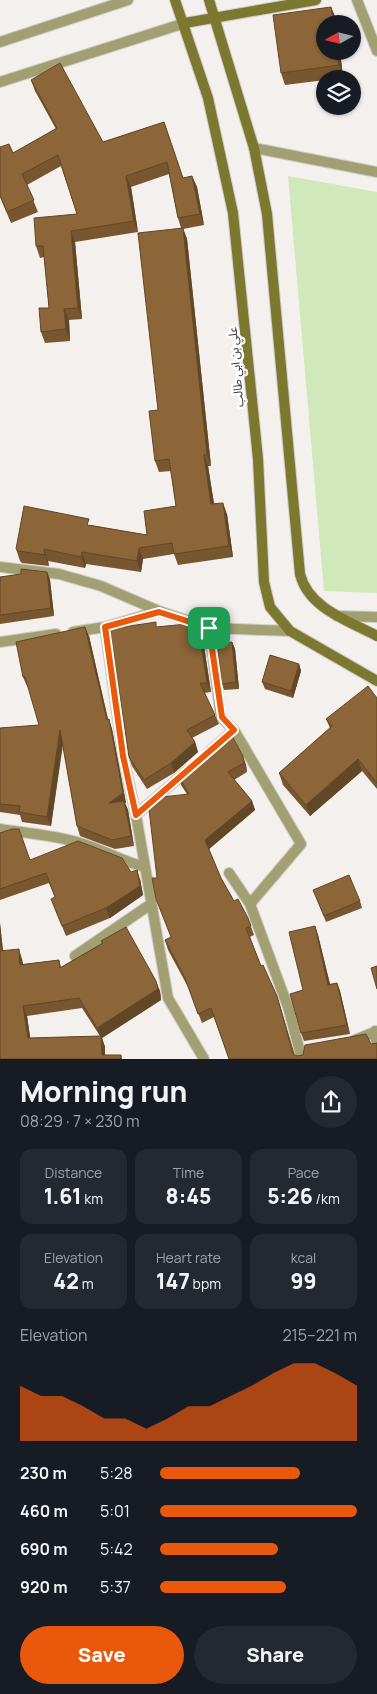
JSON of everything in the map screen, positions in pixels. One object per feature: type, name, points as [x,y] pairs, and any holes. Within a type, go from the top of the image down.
[{"type":"main road","name":"علي بن ابي طالب","points":[[175,0],[208,98],[233,213],[258,459],[264,582],[270,607],[290,631],[377,681]]},
{"type":"main road","points":[[209,0],[254,148],[267,214],[302,586],[309,596],[337,616],[377,636]]},
{"type":"main road","points":[[184,23],[215,16],[316,0]]},
{"type":"street","points":[[0,42],[128,0]]},
{"type":"street","points":[[357,0],[377,51]]},
{"type":"street","points":[[0,82],[184,23]]},
{"type":"street","points":[[254,148],[377,172]]},
{"type":"street","points":[[0,567],[59,574],[101,586],[159,612],[209,628],[290,631]]},
{"type":"street","points":[[0,642],[105,627],[159,612]]},
{"type":"street","points":[[337,616],[377,617]]},
{"type":"street","points":[[105,627],[123,756],[136,815],[168,998],[204,1059]]},
{"type":"street","points":[[209,628],[222,717],[234,730],[301,844],[250,904]]},
{"type":"street","points":[[136,815],[234,730]]},
{"type":"street","points":[[0,829],[76,842],[110,854],[123,862],[145,867]]},
{"type":"street","points":[[229,873],[250,904],[304,1052]]},
{"type":"street","points":[[74,956],[151,904]]},
{"type":"street","points":[[346,1042],[376,1031],[377,1047]]},
{"type":"green space","points":[[288,176],[377,192],[377,593],[324,591]]},
{"type":"building","points":[[331,7],[332,15],[316,15],[316,60],[338,60],[339,65],[281,73],[273,15]]},
{"type":"building","points":[[60,63],[103,142],[164,122],[183,178],[192,176],[200,214],[178,218],[167,162],[126,176],[134,221],[71,231],[78,308],[64,309],[66,329],[41,332],[39,308],[49,308],[43,246],[36,246],[34,218],[77,214],[58,155],[22,174],[34,200],[7,212],[0,195],[0,147],[9,144],[13,153],[57,128],[31,80]]},
{"type":"building","points":[[183,228],[207,454],[204,455],[211,504],[223,503],[229,546],[174,554],[172,543],[139,548],[137,561],[82,552],[81,557],[44,549],[45,555],[18,551],[16,549],[24,506],[89,519],[87,525],[147,535],[144,511],[176,506],[169,459],[155,461],[149,411],[158,410],[138,233]]},
{"type":"building","points":[[21,569],[47,572],[51,608],[0,615],[0,577],[21,574]]},
{"type":"building","points":[[156,622],[156,627],[198,623],[207,683],[200,683],[215,715],[187,730],[195,742],[171,763],[144,780],[129,757],[110,629]]},
{"type":"building","points":[[85,627],[107,720],[109,719],[123,793],[109,803],[124,801],[131,836],[112,840],[77,826],[60,730],[47,817],[19,812],[20,806],[0,804],[0,728],[39,725],[25,677],[23,677],[16,642]]},
{"type":"building","points":[[232,642],[236,682],[222,684],[217,644]]},
{"type":"building","points":[[270,655],[299,664],[291,691],[262,682]]},
{"type":"building","points":[[368,686],[377,698],[377,783],[358,759],[306,805],[279,773],[332,726],[326,719]]},
{"type":"building","points":[[232,736],[243,756],[244,763],[228,772],[252,801],[205,840],[221,878],[234,901],[238,899],[248,918],[251,926],[246,928],[261,966],[263,965],[277,996],[293,1054],[297,1056],[303,1055],[305,1045],[366,1034],[371,1044],[377,1043],[377,1059],[229,1059],[211,1008],[198,1014],[185,978],[165,940],[171,937],[156,899],[152,878],[157,878],[148,801],[152,798],[189,794],[178,775],[208,750]]},
{"type":"building","points":[[19,829],[30,860],[78,841],[122,858],[131,872],[137,870],[140,886],[106,908],[62,926],[51,899],[55,897],[46,873],[0,889],[0,833]]},
{"type":"building","points":[[349,875],[360,901],[324,916],[313,890]]},
{"type":"building","points":[[315,926],[328,985],[337,983],[347,1025],[301,1033],[290,994],[303,990],[289,932]]},
{"type":"building","points":[[126,927],[156,981],[158,989],[97,1028],[79,998],[23,1006],[28,1038],[101,1036],[102,1055],[121,1055],[121,1059],[0,1059],[0,951],[19,949],[20,965],[59,960],[60,968]]},
{"type":"building","points":[[377,966],[377,989],[371,968]]},
{"type":"route","points":[[159,612],[209,628],[222,717],[234,730],[136,815],[123,756],[105,627],[159,612]]}]
